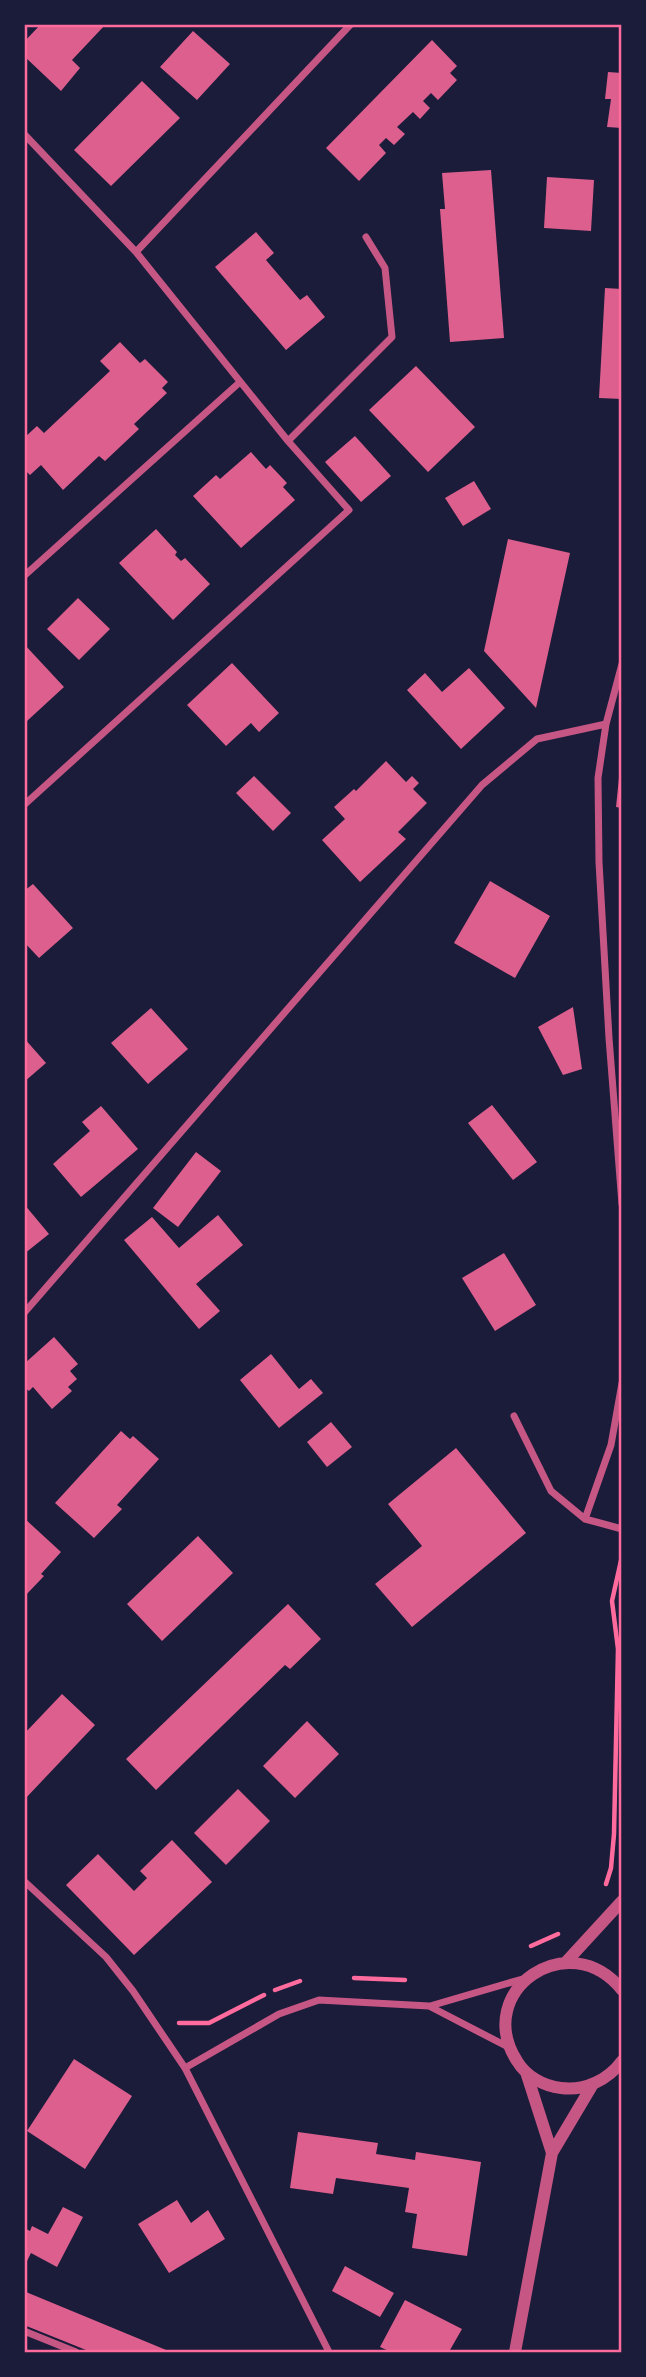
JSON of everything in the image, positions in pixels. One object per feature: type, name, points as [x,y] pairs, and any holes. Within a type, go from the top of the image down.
[{"type":"street","points":[[136,252],[351,24]]},
{"type":"street","points":[[24,134],[136,252],[288,441],[349,510],[24,805]]},
{"type":"street","points":[[288,441],[392,337],[385,268],[366,237]]},
{"type":"street","points":[[24,576],[240,382]]},
{"type":"street","points":[[621,664],[606,724],[598,778],[599,862],[621,1204]]},
{"type":"street","points":[[24,1313],[482,785],[537,739],[606,724]]},
{"type":"street","points":[[585,1518],[611,1445],[621,1383]]},
{"type":"street","points":[[514,1416],[551,1491],[585,1518],[621,1529]]},
{"type":"street","points":[[24,1881],[106,1957],[133,1990],[185,2068],[330,2353]]},
{"type":"street","points":[[566,1962],[621,1901]]},
{"type":"street","points":[[185,2068],[279,2014],[319,2000],[429,2006],[528,1977],[546,1967],[566,1962],[596,1968],[614,1981],[621,1990]]},
{"type":"street","points":[[528,1977],[515,1993],[507,2011],[506,2030],[510,2049],[526,2072],[552,2153]]},
{"type":"street","points":[[429,2006],[510,2049]]},
{"type":"street","points":[[526,2072],[541,2082],[570,2089],[593,2084],[612,2072],[621,2061]]},
{"type":"street","points":[[514,2353],[552,2153],[593,2084]]},
{"type":"street","points":[[24,2331],[76,2353]]},
{"type":"path","points":[[603,1894],[611,1868],[614,1835],[618,1649],[612,1601],[621,1556]]},
{"type":"path","points":[[529,1947],[564,1933]]},
{"type":"path","points":[[350,1978],[407,1980]]},
{"type":"path","points":[[148,2015],[180,2023],[209,2024],[258,1997],[292,1982],[304,1981]]},
{"type":"building","points":[[41,24],[106,24],[72,60],[80,68],[61,91],[24,56],[24,42]]},
{"type":"building","points":[[193,31],[230,64],[197,100],[160,67]]},
{"type":"building","points":[[432,40],[457,66],[450,73],[457,80],[438,100],[431,93],[423,101],[430,108],[420,119],[413,112],[397,127],[405,134],[394,145],[386,138],[379,145],[386,153],[359,181],[326,148]]},
{"type":"building","points":[[608,72],[622,73],[622,128],[607,127],[611,99],[605,99]]},
{"type":"building","points":[[142,81],[180,118],[111,186],[74,150]]},
{"type":"building","points":[[491,170],[504,338],[450,342],[440,209],[445,209],[442,173]]},
{"type":"building","points":[[547,177],[594,180],[591,231],[544,228]]},
{"type":"building","points":[[256,232],[274,253],[266,260],[300,300],[307,295],[325,317],[286,350],[215,267]]},
{"type":"building","points":[[605,288],[622,289],[622,399],[599,398]]},
{"type":"building","points":[[120,342],[140,363],[145,359],[168,382],[162,388],[167,393],[134,424],[139,429],[105,461],[99,456],[63,490],[41,465],[30,475],[24,469],[24,438],[37,426],[44,433],[110,371],[100,361]]},
{"type":"building","points":[[416,366],[475,427],[428,472],[369,410]]},
{"type":"building","points":[[355,436],[391,476],[361,502],[325,462]]},
{"type":"building","points":[[251,452],[266,469],[270,465],[287,483],[283,487],[295,500],[241,548],[193,496],[216,475],[220,479]]},
{"type":"building","points":[[474,481],[491,509],[463,526],[445,498]]},
{"type":"building","points":[[156,529],[177,552],[175,555],[181,561],[185,558],[210,584],[173,620],[119,563]]},
{"type":"building","points":[[508,539],[570,553],[536,708],[484,651]]},
{"type":"building","points":[[78,598],[110,629],[79,660],[47,629]]},
{"type":"building","points":[[24,644],[64,687],[27,721],[24,718]]},
{"type":"building","points":[[232,663],[279,713],[259,732],[251,723],[226,746],[187,705]]},
{"type":"building","points":[[469,668],[505,708],[461,749],[407,690],[425,673],[442,692]]},
{"type":"building","points":[[386,761],[406,782],[412,776],[419,783],[413,789],[427,803],[398,832],[406,839],[360,882],[322,840],[345,819],[334,807],[354,789],[356,791]]},
{"type":"building","points":[[622,768],[622,808],[616,807]]},
{"type":"building","points":[[254,776],[291,813],[273,831],[236,793]]},
{"type":"building","points":[[490,881],[550,916],[515,978],[454,943]]},
{"type":"building","points":[[33,884],[73,928],[39,958],[24,942],[24,891]]},
{"type":"building","points":[[573,1007],[582,1069],[563,1075],[538,1027]]},
{"type":"building","points":[[151,1008],[188,1049],[148,1084],[111,1043]]},
{"type":"building","points":[[24,1038],[46,1063],[24,1082]]},
{"type":"building","points":[[492,1105],[537,1162],[513,1180],[468,1123]]},
{"type":"building","points":[[101,1106],[138,1149],[81,1197],[53,1164],[90,1131],[82,1122]]},
{"type":"building","points":[[196,1152],[221,1171],[178,1227],[153,1208]]},
{"type":"building","points":[[24,1204],[49,1234],[24,1254]]},
{"type":"building","points":[[218,1215],[243,1245],[196,1284],[220,1311],[199,1329],[124,1240],[152,1217],[179,1248]]},
{"type":"building","points":[[504,1253],[536,1305],[495,1331],[462,1278]]},
{"type":"building","points":[[54,1337],[78,1364],[70,1371],[77,1379],[68,1387],[72,1391],[52,1409],[33,1387],[29,1391],[24,1387],[24,1364]]},
{"type":"building","points":[[271,1354],[299,1389],[311,1379],[323,1393],[279,1428],[240,1380]]},
{"type":"building","points":[[331,1422],[352,1447],[327,1467],[307,1442]]},
{"type":"building","points":[[121,1431],[130,1439],[133,1436],[159,1459],[117,1505],[122,1509],[94,1538],[55,1503]]},
{"type":"building","points":[[456,1448],[526,1533],[412,1627],[375,1584],[422,1546],[388,1504]]},
{"type":"building","points":[[24,1518],[61,1552],[41,1574],[44,1576],[24,1597]]},
{"type":"building","points":[[198,1536],[233,1573],[162,1641],[127,1604]]},
{"type":"building","points":[[288,1604],[321,1639],[290,1669],[285,1665],[156,1790],[126,1759]]},
{"type":"building","points":[[62,1694],[95,1725],[24,1800],[24,1734]]},
{"type":"building","points":[[307,1721],[339,1754],[295,1798],[263,1766]]},
{"type":"building","points":[[238,1789],[270,1821],[226,1865],[194,1833]]},
{"type":"building","points":[[172,1840],[212,1882],[134,1955],[66,1885],[98,1854],[134,1891],[147,1878],[140,1871]]},
{"type":"building","points":[[74,2059],[132,2096],[85,2169],[27,2131]]},
{"type":"building","points":[[298,2132],[378,2143],[376,2154],[415,2160],[416,2152],[481,2162],[467,2256],[412,2248],[417,2214],[405,2212],[409,2188],[336,2178],[333,2194],[290,2188]]},
{"type":"building","points":[[177,2200],[191,2223],[208,2210],[225,2239],[169,2273],[138,2224]]},
{"type":"building","points":[[63,2207],[83,2217],[57,2267],[31,2253],[27,2261],[24,2260],[24,2228],[30,2231],[32,2226],[48,2234]]},
{"type":"building","points":[[345,2266],[394,2293],[380,2317],[332,2291]]},
{"type":"building","points":[[26,2292],[171,2352],[91,2352],[24,2325]]},
{"type":"building","points":[[405,2300],[462,2329],[450,2350],[455,2352],[391,2352],[380,2347]]}]
